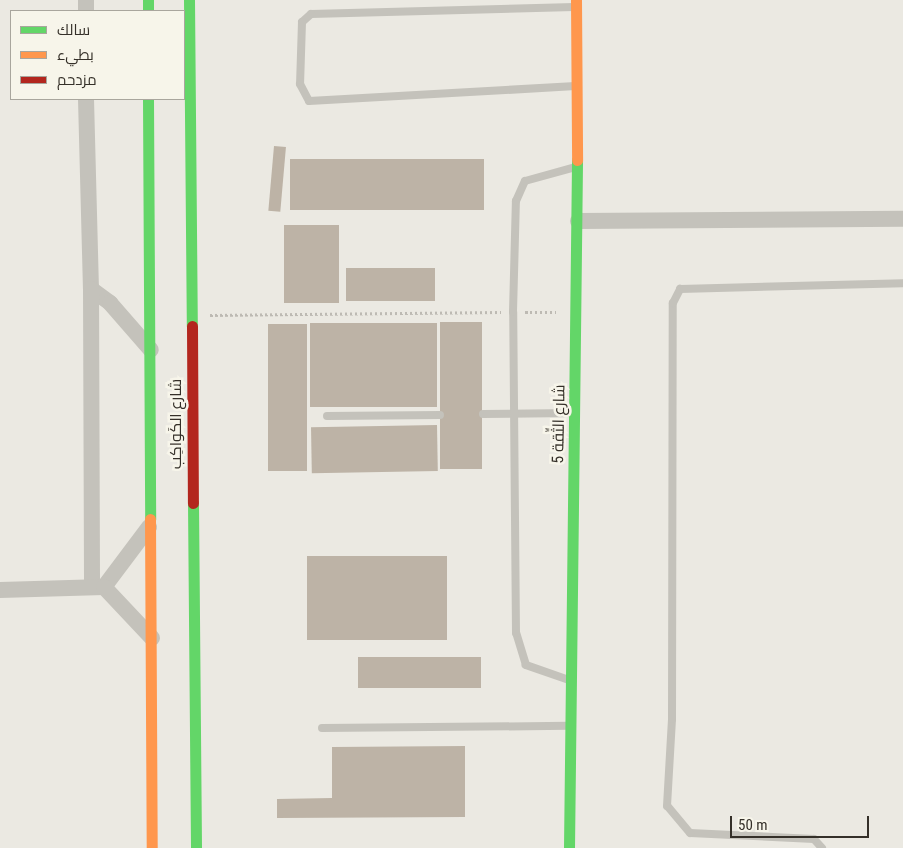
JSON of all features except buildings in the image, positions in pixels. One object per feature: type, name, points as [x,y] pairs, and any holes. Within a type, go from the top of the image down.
[{"type":"street","name":"شارع الكَواكِب","points":[[189,0],[196,848]]},
{"type":"street","name":"شارع الثِّقة 5","points":[[569,848],[578,221],[576,4]]},
{"type":"street","points":[[86,100],[98,587]]},
{"type":"street","name":"شارع الكَواكِب","points":[[148,100],[149,526],[153,639],[152,848]]},
{"type":"street","points":[[578,221],[903,219]]},
{"type":"street","points":[[91,289],[110,302],[150,350]]},
{"type":"street","points":[[98,587],[149,526]]},
{"type":"street","points":[[0,590],[98,587],[133,612],[153,639]]},
{"type":"lane","points":[[576,4],[311,14],[302,22],[300,84],[309,101],[577,86]]},
{"type":"lane","points":[[571,681],[526,665],[516,632],[513,312],[516,201],[525,181],[578,166]]},
{"type":"lane","points":[[822,848],[814,839],[690,833],[668,806],[672,719],[673,303],[680,289],[903,283]]},
{"type":"lane","points":[[483,414],[575,413]]},
{"type":"lane","points":[[327,416],[440,415]]},
{"type":"lane","points":[[322,728],[570,726]]},
{"type":"path","points":[[191,315],[577,312]]},
{"type":"traffic: fast","points":[[148,0],[148,10]]},
{"type":"traffic: fast","points":[[189,0],[192,326]]},
{"type":"traffic: fast","points":[[148,100],[150,519]]},
{"type":"traffic: fast","points":[[569,848],[577,160]]},
{"type":"traffic: fast","points":[[193,503],[196,848]]},
{"type":"traffic: slow","points":[[576,0],[577,160]]},
{"type":"traffic: slow","points":[[150,519],[152,848]]},
{"type":"traffic: jam","points":[[192,326],[193,503]]}]
